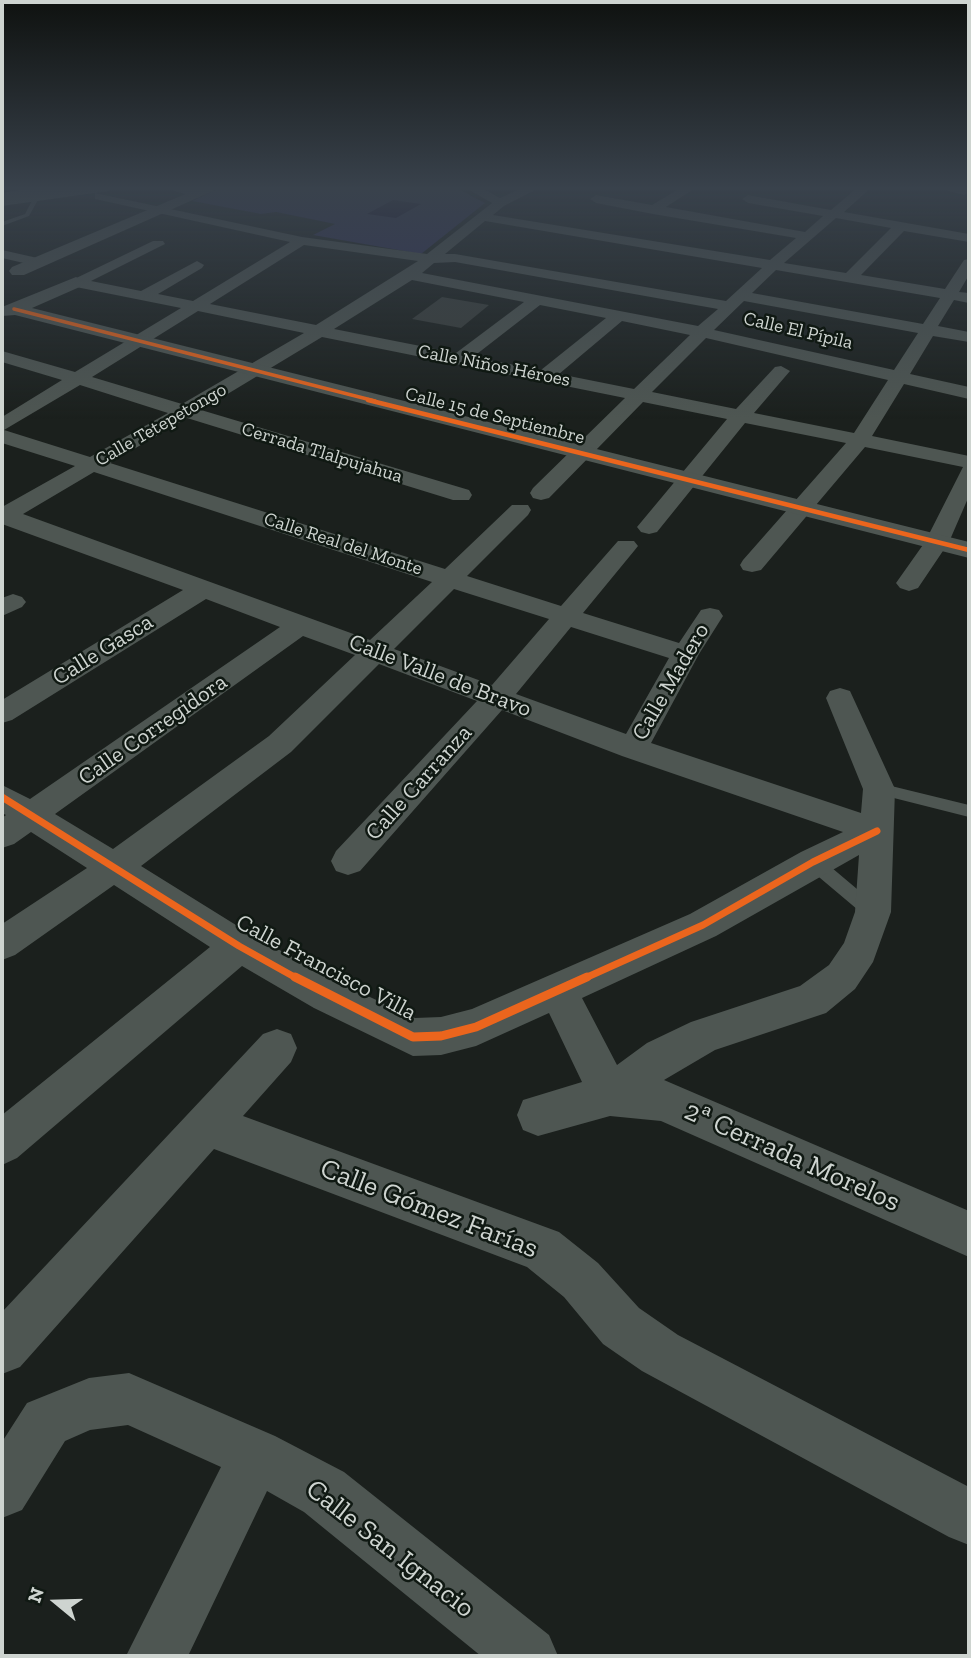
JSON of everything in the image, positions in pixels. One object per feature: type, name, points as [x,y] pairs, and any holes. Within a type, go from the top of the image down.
[{"type":"street","points":[[7,275],[32,264]]},
{"type":"street","points":[[8,311],[114,264]]},
{"type":"street","points":[[143,296],[201,264]]},
{"type":"street","points":[[240,264],[259,267]]},
{"type":"street","points":[[2,425],[263,264]]},
{"type":"street","name":"Calle Tetepetongo","points":[[3,515],[254,371],[424,264]]},
{"type":"street","points":[[496,264],[969,337]]},
{"type":"street","points":[[769,264],[969,298]]},
{"type":"street","points":[[850,278],[863,264]]},
{"type":"street","points":[[752,565],[860,440],[952,295],[968,264]]},
{"type":"street","points":[[2,944],[116,866],[280,744],[373,650],[531,502],[773,265]]},
{"type":"street","name":"Calle Niños Héroes","points":[[7,275],[76,282],[969,461]]},
{"type":"street","name":"Calle El Pípila","points":[[410,275],[702,332],[969,393]]},
{"type":"street","points":[[459,359],[537,300]]},
{"type":"street","name":"Calle 15 de Septiembre","points":[[8,311],[969,550]]},
{"type":"street","points":[[545,376],[620,315]]},
{"type":"street","points":[[2,356],[79,379]]},
{"type":"street","points":[[649,527],[740,416],[782,371]]},
{"type":"street","name":"Cerrada Tlalpujahua","points":[[79,379],[461,495]]},
{"type":"street","name":"Calle Real del Monte","points":[[2,436],[685,654]]},
{"type":"street","points":[[909,583],[937,542],[969,472]]},
{"type":"street","name":"Calle Valle de Bravo","points":[[3,515],[633,748],[877,831]]},
{"type":"street","name":"Calle Carranza","points":[[348,860],[497,697],[626,546]]},
{"type":"street","name":"Calle Gasca","points":[[2,713],[205,588]]},
{"type":"street","name":"Calle Madero","points":[[633,748],[685,654],[710,616]]},
{"type":"street","name":"Calle Corregidora","points":[[2,835],[302,624]]},
{"type":"street","points":[[538,1115],[610,1095],[661,1057],[705,1035],[812,1000],[842,977],[860,951],[873,912],[879,789],[840,698]]},
{"type":"street","name":"Calle Francisco Villa","points":[[2,797],[116,866],[239,946],[328,996],[413,1037],[440,1037],[476,1027],[703,925],[813,862],[877,831]]},
{"type":"street","points":[[2,1143],[239,946]]},
{"type":"street","points":[[558,990],[610,1095]]},
{"type":"street","points":[[2,1349],[277,1048]]},
{"type":"street","name":"2ª Cerrada Morelos","points":[[610,1095],[663,1100],[969,1234]]},
{"type":"street","name":"Calle Gómez Farías","points":[[206,1124],[542,1249],[581,1280],[621,1325],[660,1353],[969,1517]]},
{"type":"street","name":"Calle San Ignacio","points":[[46,1424],[129,1399],[256,1455],[324,1492],[528,1656]]},
{"type":"street","points":[[2,1490],[46,1424]]},
{"type":"street","points":[[156,1656],[256,1455]]},
{"type":"lane","points":[[879,789],[969,811]]},
{"type":"lane","points":[[813,862],[873,912]]},
{"type":"building","points":[[442,297],[489,305],[461,328],[412,319]]},
{"type":"cycle path","points":[[14,309],[969,550]]},
{"type":"cycle path","points":[[2,797],[239,946],[328,996],[413,1037],[441,1036],[476,1027],[703,925],[813,862],[877,831]]}]
